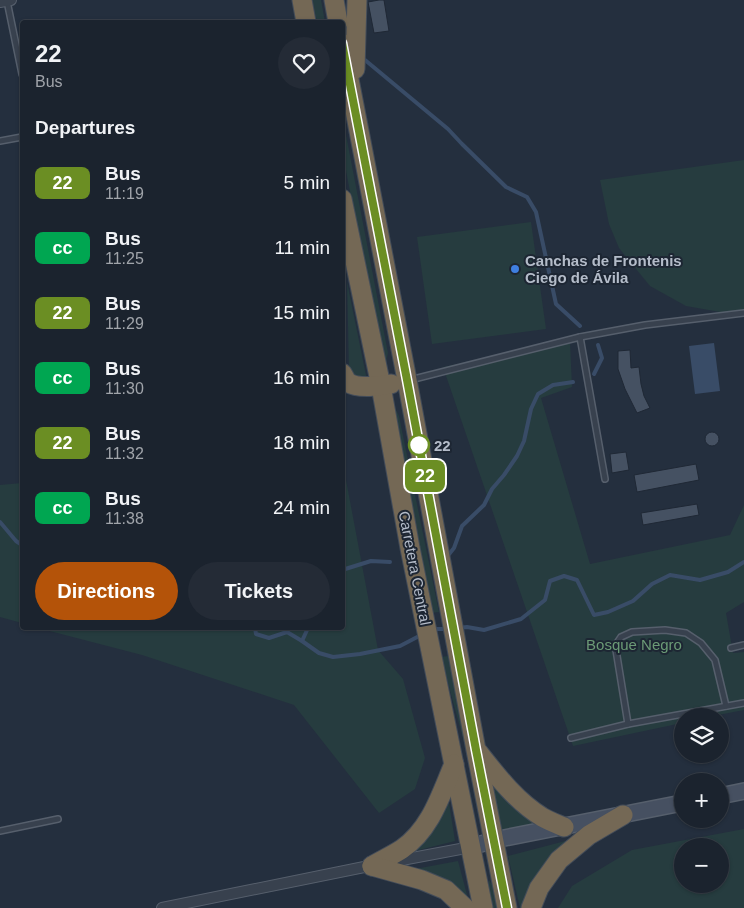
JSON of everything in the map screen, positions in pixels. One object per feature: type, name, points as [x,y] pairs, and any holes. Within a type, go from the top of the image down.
[{"type":"highway","points":[[302,0],[306,20]]},
{"type":"highway","points":[[334,0],[338,20]]},
{"type":"highway","points":[[353,95],[356,52],[356,0]]},
{"type":"highway","name":"Carretera Central","points":[[345,57],[507,908]]},
{"type":"highway","name":"Carretera Central","points":[[345,214],[381,386],[396,476],[483,908]]},
{"type":"highway","points":[[345,250],[348,228]]},
{"type":"highway","points":[[345,378],[355,386],[381,386],[407,380]]},
{"type":"highway","points":[[476,750],[499,779],[521,802],[543,818],[564,827]]},
{"type":"highway","points":[[372,866],[403,848],[421,832],[434,810],[454,764]]},
{"type":"highway","points":[[531,908],[539,888],[559,860],[590,835],[623,814]]},
{"type":"highway","points":[[372,866],[422,880],[446,890],[465,908]]},
{"type":"street","points":[[729,794],[744,791]]},
{"type":"street","points":[[162,908],[674,804]]},
{"type":"lane","points":[[6,1],[20,65]]},
{"type":"lane","points":[[0,140],[20,137]]},
{"type":"lane","points":[[407,380],[580,337],[645,325],[744,313]]},
{"type":"lane","points":[[580,337],[605,479]]},
{"type":"lane","points":[[628,724],[616,650],[617,643],[621,637],[632,632],[665,630],[686,633],[701,643],[715,660],[726,706]]},
{"type":"lane","points":[[731,648],[744,645]]},
{"type":"lane","points":[[571,738],[628,724],[744,703]]},
{"type":"lane","points":[[0,831],[58,819]]},
{"type":"green space","points":[[312,0],[321,0],[325,20],[317,20]]},
{"type":"green space","points":[[345,130],[388,353],[386,362],[381,354],[345,165]]},
{"type":"green space","points":[[744,160],[744,311],[726,313],[686,306],[650,286],[619,248],[609,224],[600,180]]},
{"type":"green space","points":[[531,222],[546,329],[432,344],[417,237]]},
{"type":"green space","points":[[347,282],[367,380],[359,381],[349,369]]},
{"type":"green space","name":"Bosque Negro","points":[[570,342],[572,387],[541,398],[590,564],[730,535],[744,505],[744,602],[726,613],[733,653],[744,652],[744,710],[729,713],[729,708],[674,708],[674,725],[573,746],[443,367]]},
{"type":"green space","points":[[395,408],[399,416],[439,612],[431,613],[394,412]]},
{"type":"green space","points":[[345,475],[378,650],[403,679],[425,758],[415,789],[379,813],[294,705],[142,655],[46,630],[345,630]]},
{"type":"green space","points":[[20,483],[20,622],[0,617],[0,485]]},
{"type":"green space","points":[[448,656],[483,824],[468,757],[441,657]]},
{"type":"green space","points":[[490,783],[507,800],[541,825],[501,832]]},
{"type":"green space","points":[[448,796],[455,841],[403,854]]},
{"type":"green space","points":[[744,829],[744,908],[558,908],[572,886],[632,850],[674,842],[674,893],[729,893],[729,838],[696,838]]},
{"type":"green space","points":[[573,839],[524,908],[520,908],[508,856]]},
{"type":"green space","points":[[458,861],[470,906],[415,869]]},
{"type":"green space","points":[[489,880],[496,891],[499,908],[491,908],[488,892]]},
{"type":"water","points":[[714,343],[720,391],[695,394],[689,346]]},
{"type":"building","points":[[384,0],[389,31],[374,33],[368,2]]},
{"type":"building","points":[[630,350],[631,368],[639,367],[644,396],[650,408],[637,413],[625,389],[618,369],[618,351]]},
{"type":"building","points":[[709,432],[715,432],[719,439],[715,446],[709,446],[705,442],[705,436]]},
{"type":"building","points":[[626,452],[629,470],[612,473],[610,454]]},
{"type":"building","points":[[696,464],[699,480],[637,492],[634,475]]},
{"type":"building","points":[[697,504],[699,515],[643,525],[641,513]]},
{"type":"waterway","points":[[365,60],[448,129],[506,187],[527,197],[536,212],[556,304],[580,326]]},
{"type":"waterway","points":[[594,374],[602,358],[598,345]]},
{"type":"waterway","points":[[446,558],[454,548],[462,526],[484,505],[492,489],[517,456],[524,441],[531,409],[538,394],[553,385],[573,382]]},
{"type":"waterway","points":[[0,522],[20,544]]},
{"type":"waterway","points":[[345,569],[371,561],[390,562]]},
{"type":"waterway","points":[[458,628],[467,627],[484,630],[521,619],[545,600],[550,581],[564,576],[577,580],[594,615],[608,612],[633,601],[652,584],[670,575],[700,580],[728,572],[744,562]]},
{"type":"waterway","points":[[431,630],[449,629]]},
{"type":"waterway","points":[[255,630],[256,634],[269,638],[287,632],[319,653],[333,657],[400,646],[423,634]]},
{"type":"waterway","points":[[302,641],[307,630]]},
{"type":"bus line","name":"22","points":[[345,58],[507,908]]},
{"type":"place","name":"Canchas de Frontenis Ciego de Ávila","points":[[515,269]]},
{"type":"place","name":"22","points":[[419,445]]}]
